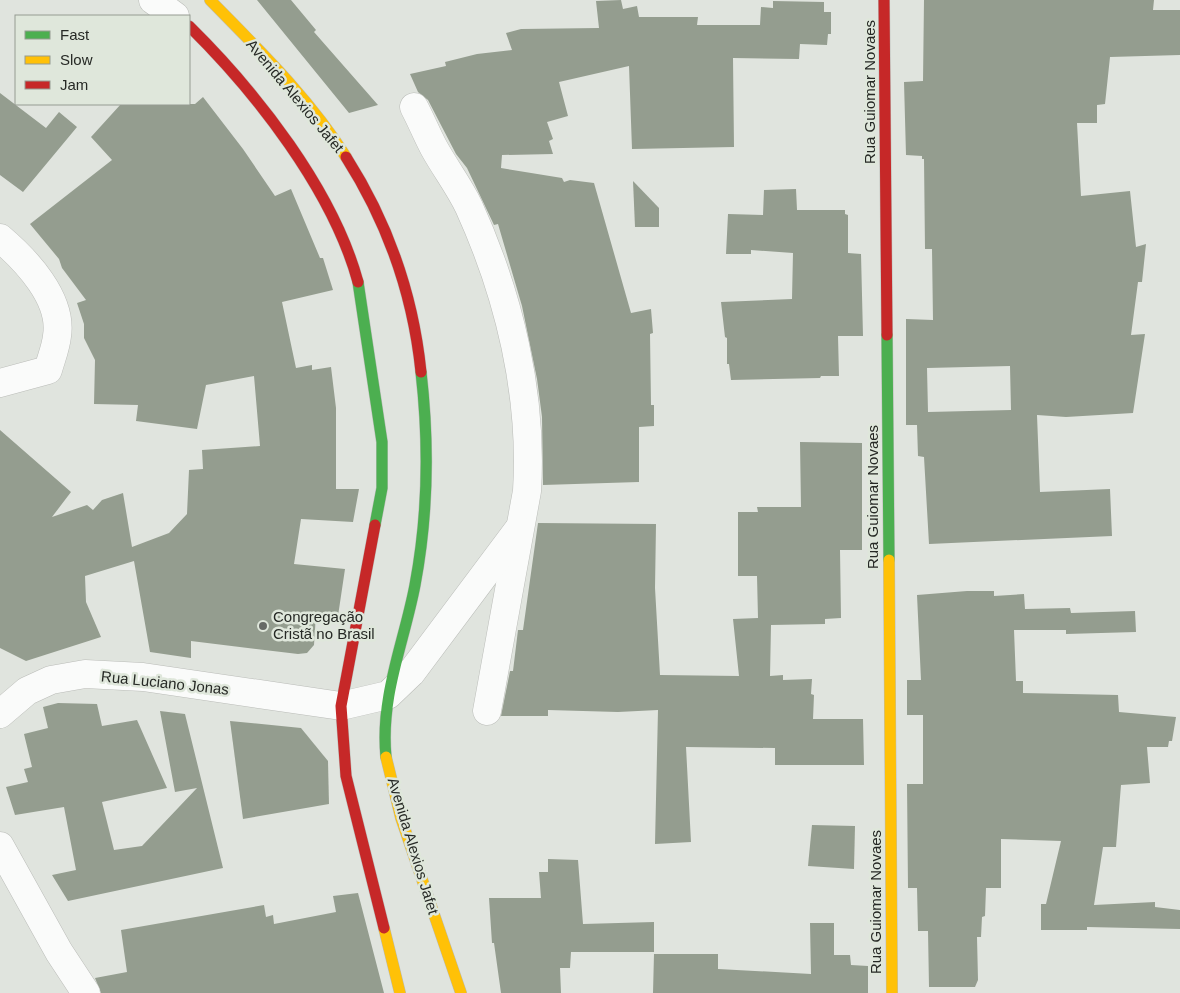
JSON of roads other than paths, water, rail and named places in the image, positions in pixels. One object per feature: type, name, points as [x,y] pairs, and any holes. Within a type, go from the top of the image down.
[{"type":"street","points":[[153,0],[174,15]]},
{"type":"street","name":"Avenida Alexios Jafet","points":[[210,0],[275,68],[336,142],[369,196],[397,255],[413,310],[423,384],[426,440],[425,498],[416,576],[388,695],[384,734],[391,788],[461,993]]},
{"type":"street","name":"Rua Guiomar Novaes","points":[[884,0],[892,993]]},
{"type":"street","name":"Avenida Alexios Jafet","points":[[190,27],[226,62],[284,135],[327,207],[352,259],[361,292],[382,442],[382,488],[341,706],[346,776],[400,993]]},
{"type":"street","points":[[414,107],[434,149],[468,206],[503,294],[523,390],[529,463],[522,525],[487,711]]},
{"type":"street","points":[[0,238],[28,267],[46,290],[57,315],[58,335],[48,370],[0,383]]},
{"type":"street","points":[[341,706],[388,695],[411,673],[522,525]]},
{"type":"street","name":"Rua Luciano Jonas","points":[[0,714],[27,691],[51,680],[85,674],[143,677],[341,706]]},
{"type":"street","points":[[0,846],[59,952],[86,993]]},
{"type":"place","name":"Congregação Cristã no Brasil","points":[[263,626]]}]
